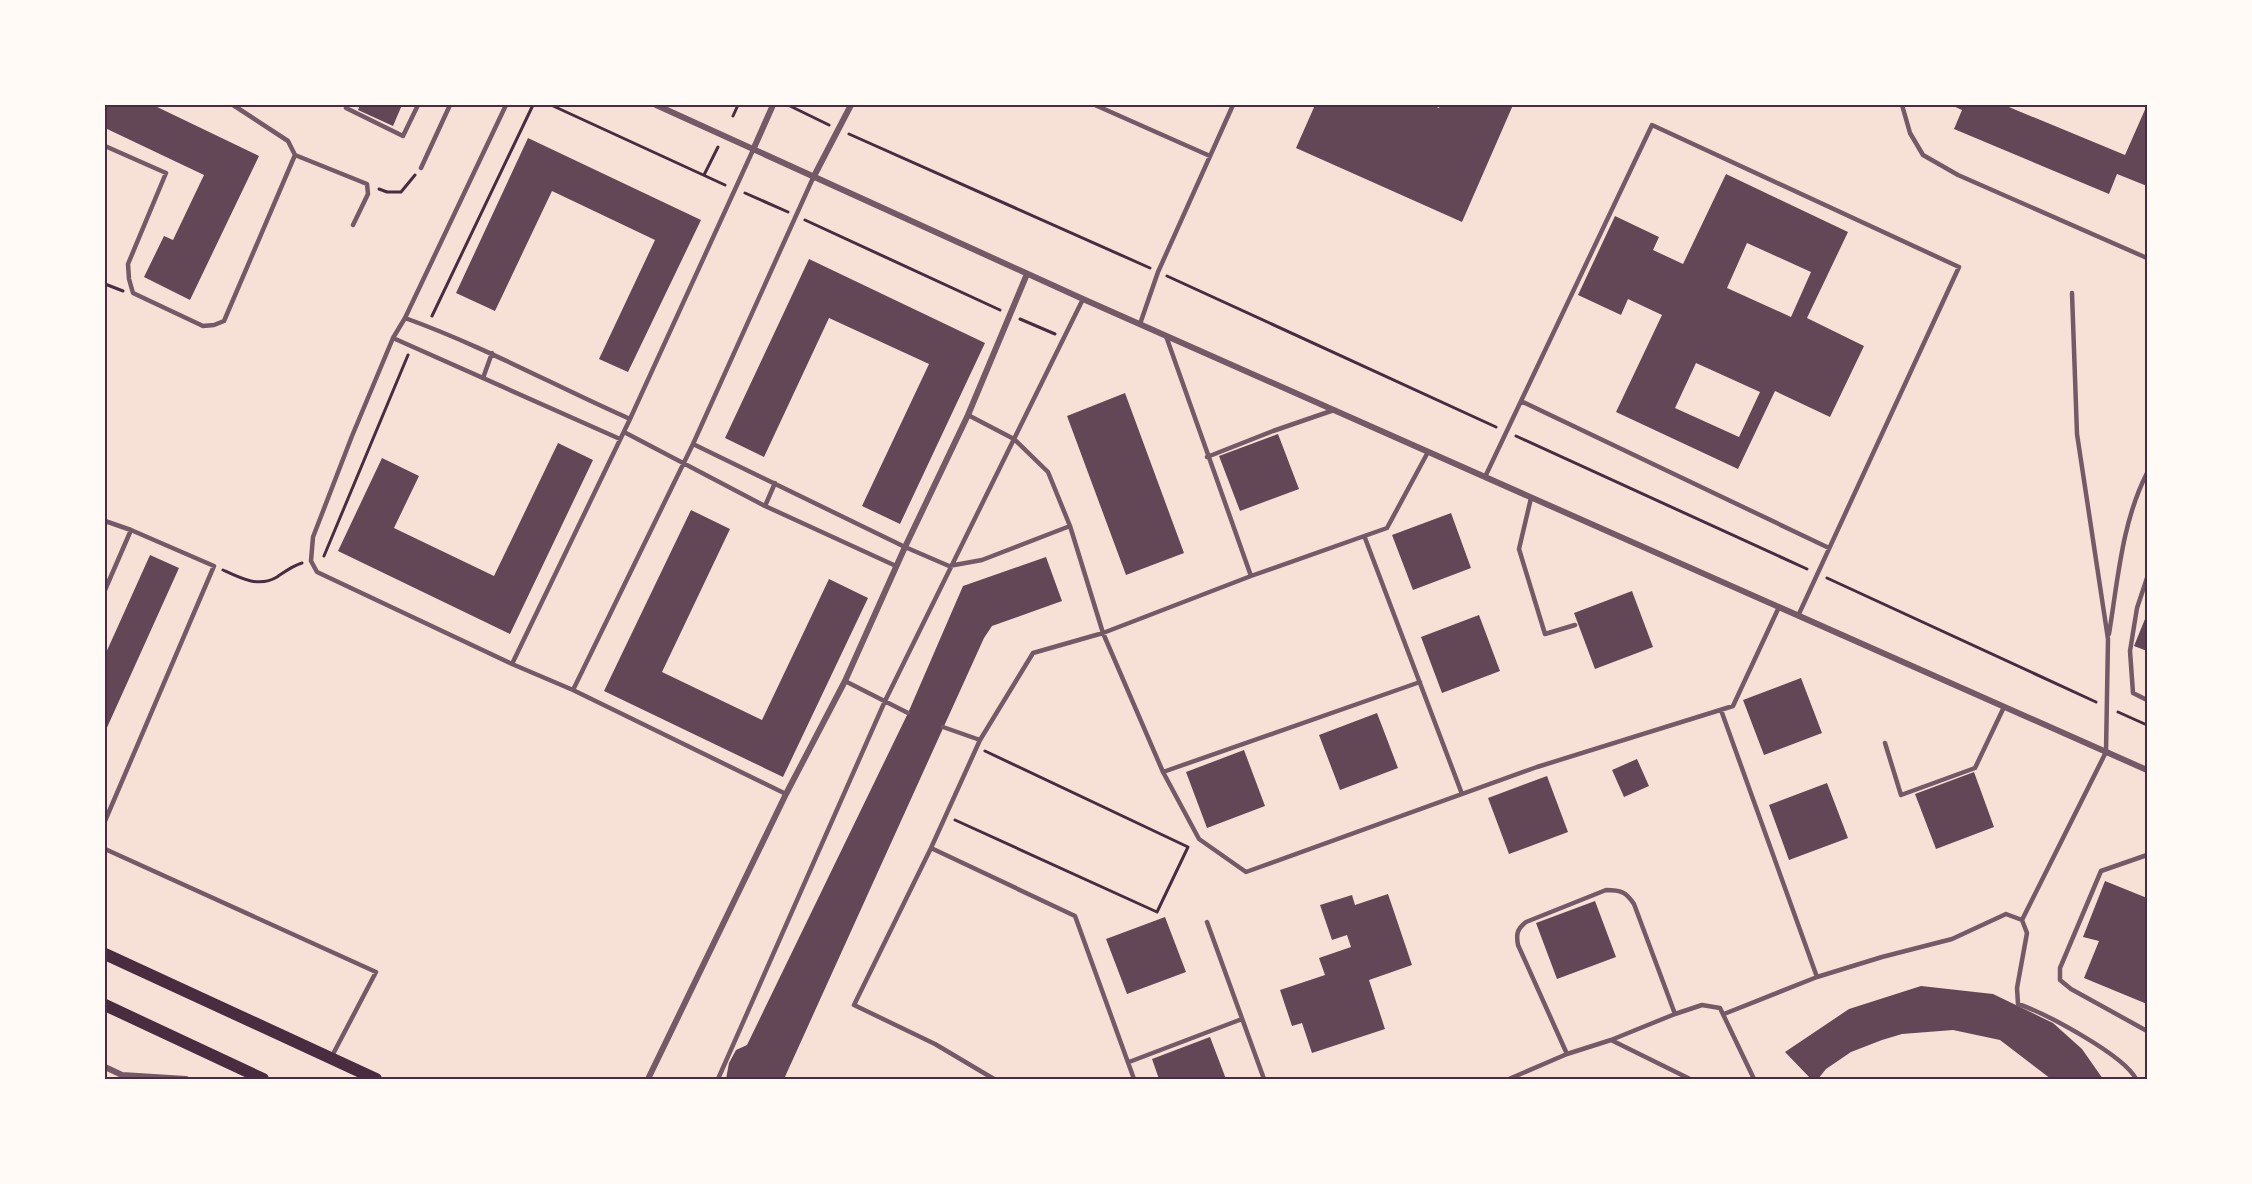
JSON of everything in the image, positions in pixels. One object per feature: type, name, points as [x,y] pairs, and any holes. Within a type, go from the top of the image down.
[{"type":"main road","points":[[105,954],[331,1058],[351,1074],[376,1079]]},
{"type":"main road","points":[[105,1005],[263,1079]]},
{"type":"street","points":[[656,105],[1083,299],[2147,770]]},
{"type":"street","points":[[753,150],[773,105]]},
{"type":"street","points":[[813,178],[851,105]]},
{"type":"street","points":[[648,1079],[786,794],[845,681],[896,566],[968,416],[1027,274]]},
{"type":"street","points":[[105,1067],[122,1075],[186,1079]]},
{"type":"lane","points":[[233,105],[288,141],[295,154],[367,184],[368,194],[353,225]]},
{"type":"lane","points":[[347,105],[346,108],[403,136],[418,105]]},
{"type":"lane","points":[[421,168],[450,105]]},
{"type":"lane","points":[[506,105],[405,318],[393,338],[313,537],[311,561],[317,572],[512,664],[573,690],[786,794]]},
{"type":"lane","points":[[1095,105],[1210,156]]},
{"type":"lane","points":[[1140,324],[1158,272],[1233,105]]},
{"type":"lane","points":[[1902,105],[1910,133],[1923,155],[1958,175],[2147,258]]},
{"type":"lane","points":[[1485,477],[1652,125],[1959,267],[1798,616]]},
{"type":"lane","points":[[105,146],[166,173],[128,264],[129,279],[134,293],[203,326],[224,321],[295,154]]},
{"type":"lane","points":[[512,664],[624,432],[753,150]]},
{"type":"lane","points":[[573,690],[693,444],[813,178]]},
{"type":"lane","points":[[2072,293],[2078,434],[2109,639]]},
{"type":"lane","points":[[718,1079],[885,701],[949,566],[1083,299]]},
{"type":"lane","points":[[405,318],[492,353],[568,392],[630,419]]},
{"type":"lane","points":[[1165,335],[1251,576]]},
{"type":"lane","points":[[393,338],[620,439]]},
{"type":"lane","points":[[483,378],[492,353]]},
{"type":"lane","points":[[1521,401],[1829,548]]},
{"type":"lane","points":[[1207,457],[1334,410]]},
{"type":"lane","points":[[968,416],[1014,439],[1048,472],[1070,526],[1103,633],[1162,772],[1199,839],[1246,872],[1537,767],[1733,706],[1779,607]]},
{"type":"lane","points":[[624,432],[765,506],[896,566]]},
{"type":"lane","points":[[693,444],[949,566],[982,560],[1070,526]]},
{"type":"lane","points":[[994,1079],[935,1044],[854,1005],[931,848],[980,740],[1033,653],[1103,633],[1251,576],[1365,538],[1387,528],[1428,452]]},
{"type":"lane","points":[[2136,1079],[2107,1051],[2074,1031],[2018,1004],[2017,988],[2027,933],[2022,920],[2106,753],[2109,639],[2124,538],[2138,491],[2147,473]]},
{"type":"lane","points":[[765,506],[775,483]]},
{"type":"lane","points":[[1532,498],[1519,549],[1545,634],[1575,625]]},
{"type":"lane","points":[[105,521],[214,566],[105,821]]},
{"type":"lane","points":[[105,590],[131,530]]},
{"type":"lane","points":[[1365,538],[1462,795]]},
{"type":"lane","points":[[2147,578],[2137,608],[2130,651],[2133,693],[2147,700]]},
{"type":"lane","points":[[845,681],[908,713]]},
{"type":"lane","points":[[1162,772],[1420,682]]},
{"type":"lane","points":[[1885,743],[1901,795],[1975,768],[2004,707]]},
{"type":"lane","points":[[1721,710],[1817,977]]},
{"type":"lane","points":[[943,728],[980,740]]},
{"type":"lane","points":[[931,848],[1075,916],[1134,1079]]},
{"type":"lane","points":[[105,849],[376,972],[331,1058]]},
{"type":"lane","points":[[2147,855],[2101,872],[2060,968],[2060,980],[2071,989],[2147,1031]]},
{"type":"lane","points":[[1567,1054],[1518,945],[1516,933],[1526,922],[1606,890],[1627,893],[1634,904],[1675,1014]]},
{"type":"lane","points":[[1724,1014],[1817,977],[1952,939],[2006,914],[2022,920]]},
{"type":"lane","points":[[1207,922],[1264,1079]]},
{"type":"lane","points":[[1509,1079],[1567,1054],[1611,1040],[1675,1014],[1708,1005],[1720,1008],[1724,1014],[1754,1079]]},
{"type":"lane","points":[[1129,1062],[1242,1018]]},
{"type":"lane","points":[[1611,1040],[1690,1079]]},
{"type":"path","points":[[427,326],[533,105]]},
{"type":"path","points":[[733,116],[738,105]]},
{"type":"path","points":[[788,105],[2147,725]]},
{"type":"path","points":[[704,175],[718,147]]},
{"type":"path","points":[[367,184],[387,192],[402,192],[421,168]]},
{"type":"path","points":[[214,566],[252,582],[274,579],[294,565],[311,561],[321,562],[412,346]]},
{"type":"path","points":[[945,816],[1157,912],[1188,847],[978,748]]},
{"type":"building","points":[[105,105],[153,105],[259,156],[190,300],[144,277],[164,236],[173,240],[204,175],[105,128]]},
{"type":"building","points":[[360,105],[402,105],[393,126],[358,110]]},
{"type":"building","points":[[1315,105],[1432,105],[1439,108],[1440,105],[1513,105],[1462,222],[1296,148]]},
{"type":"building","points":[[1951,105],[2004,105],[2125,155],[2147,105],[2147,186],[2117,174],[2109,194],[1954,129],[1962,110]]},
{"type":"building","points":[[528,138],[701,220],[628,372],[599,359],[655,240],[552,191],[495,311],[456,293]]},
{"type":"building","points":[[1726,174],[1848,232],[1807,318],[1864,346],[1830,417],[1775,391],[1738,469],[1616,412],[1662,315],[1628,299],[1621,315],[1578,295],[1615,216],[1659,237],[1653,250],[1683,264]],"holes":[[[1747,243],[1811,272],[1791,317],[1727,288]],[[1696,363],[1760,392],[1739,437],[1675,408]]]},
{"type":"building","points":[[809,259],[985,343],[900,524],[862,506],[929,364],[829,318],[764,457],[725,438]]},
{"type":"building","points":[[1125,393],[1184,553],[1126,575],[1067,416]]},
{"type":"building","points":[[1278,434],[1299,489],[1240,511],[1219,456]]},
{"type":"building","points":[[558,443],[593,460],[510,634],[338,551],[382,458],[419,476],[394,528],[494,576]]},
{"type":"building","points":[[691,510],[730,529],[662,672],[762,720],[829,579],[868,598],[783,777],[604,691]]},
{"type":"building","points":[[1451,513],[1471,568],[1413,590],[1392,535]]},
{"type":"building","points":[[150,555],[179,568],[105,732],[105,655]]},
{"type":"building","points":[[1046,557],[1062,601],[992,626],[984,638],[784,1079],[726,1079],[729,1063],[736,1050],[747,1045],[908,713],[963,586]]},
{"type":"building","points":[[1632,591],[1653,647],[1595,669],[1574,613]]},
{"type":"building","points":[[2147,614],[2147,651],[2134,646]]},
{"type":"building","points":[[1479,615],[1500,671],[1442,693],[1421,637]]},
{"type":"building","points":[[1801,678],[1822,733],[1764,755],[1743,700]]},
{"type":"building","points":[[1377,713],[1398,768],[1340,790],[1319,735]]},
{"type":"building","points":[[1244,750],[1265,806],[1207,828],[1186,772]]},
{"type":"building","points":[[1637,759],[1649,786],[1624,797],[1612,770]]},
{"type":"building","points":[[1974,772],[1994,827],[1936,849],[1915,794]]},
{"type":"building","points":[[1547,776],[1568,832],[1509,854],[1488,798]]},
{"type":"building","points":[[1827,783],[1848,838],[1789,860],[1769,805]]},
{"type":"building","points":[[2105,881],[2147,898],[2147,1004],[2084,978],[2099,941],[2083,937]]},
{"type":"building","points":[[1388,894],[1412,965],[1369,980],[1385,1029],[1312,1053],[1302,1023],[1292,1026],[1280,990],[1325,975],[1319,958],[1351,947],[1347,935],[1332,940],[1320,905],[1352,895],[1355,905]]},
{"type":"building","points":[[1595,901],[1616,957],[1557,979],[1536,923]]},
{"type":"building","points":[[1165,917],[1186,972],[1127,994],[1106,939]]},
{"type":"building","points":[[1921,986],[1993,994],[2053,1023],[2082,1049],[2103,1079],[2051,1079],[2000,1040],[1953,1030],[1902,1034],[1882,1040],[1851,1052],[1826,1069],[1818,1079],[1811,1079],[1785,1052],[1849,1009]]},
{"type":"building","points":[[1210,1037],[1226,1079],[1159,1079],[1152,1059]]}]
